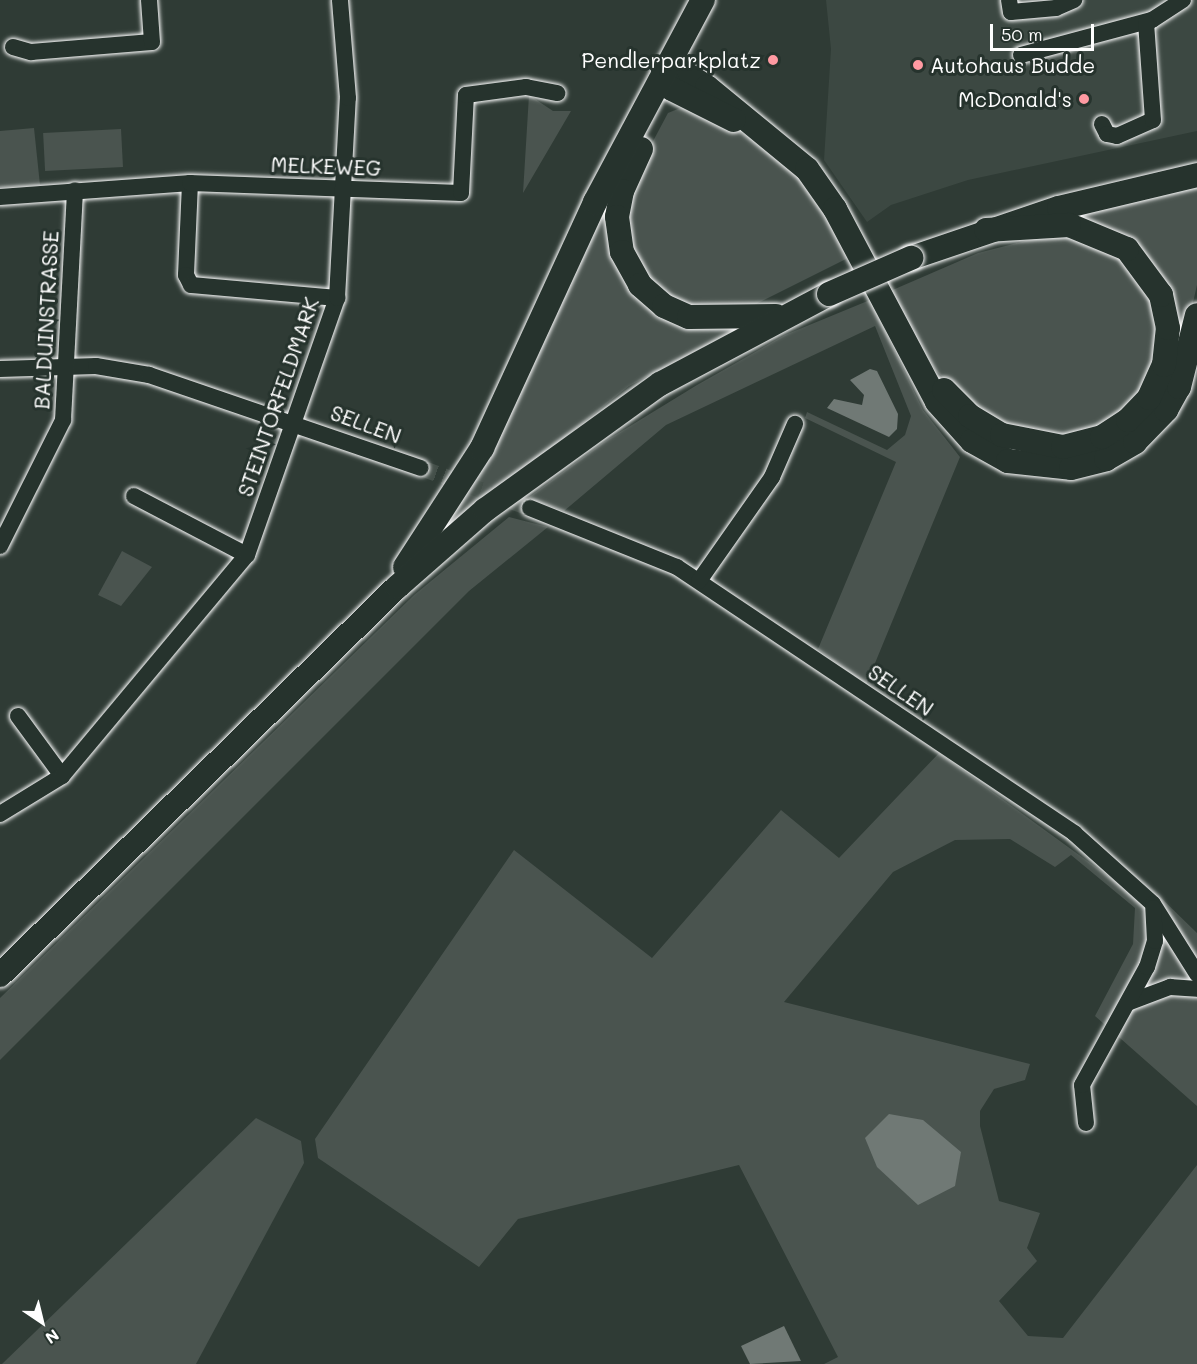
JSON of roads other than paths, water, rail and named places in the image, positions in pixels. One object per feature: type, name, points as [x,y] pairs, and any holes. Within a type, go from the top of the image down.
[{"type":"highway","points":[[703,0],[672,78],[622,190],[618,228],[629,269],[655,300],[689,317],[784,316]]},
{"type":"highway","points":[[375,608],[446,510],[482,448],[578,239],[718,0]]},
{"type":"highway","points":[[672,78],[759,130],[792,154],[824,193],[937,402],[972,441],[1018,464],[1071,468],[1117,454],[1158,420],[1183,376],[1197,315]]},
{"type":"highway","points":[[0,975],[375,608],[485,510],[597,426],[784,316],[911,258],[986,230],[1197,176]]},
{"type":"highway","points":[[909,348],[970,416],[1002,435],[1034,445],[1063,447],[1102,437],[1149,398],[1164,365],[1168,328],[1161,295],[1138,259],[1113,239],[1080,227],[986,230]]},
{"type":"street","points":[[13,47],[31,52],[152,42],[149,0]]},
{"type":"street","name":"STEINTORFELDMARK","points":[[0,814],[62,776],[247,555],[337,298],[348,98],[340,0]]},
{"type":"street","points":[[1010,6],[1056,8],[1074,0]]},
{"type":"street","points":[[1021,55],[1146,22],[1178,1]]},
{"type":"street","points":[[1102,124],[1105,132],[1117,136],[1153,120],[1146,22]]},
{"type":"street","name":"MELKEWEG","points":[[0,197],[190,183],[460,194],[466,95],[526,87],[557,93]]},
{"type":"street","points":[[190,183],[186,275],[191,285],[337,298]]},
{"type":"street","name":"BALDUINSTRASSE","points":[[0,546],[57,440],[67,365],[75,190]]},
{"type":"street","name":"SELLEN","points":[[0,369],[67,365],[149,375],[295,422],[421,468]]},
{"type":"street","points":[[699,581],[772,477],[795,424]]},
{"type":"street","points":[[134,496],[247,555]]},
{"type":"street","name":"SELLEN","points":[[530,508],[654,554],[699,581],[1074,833],[1153,904],[1197,975]]},
{"type":"street","points":[[18,716],[62,776]]},
{"type":"street","points":[[1086,1123],[1082,1085],[1130,1002],[1155,940],[1153,904]]},
{"type":"street","points":[[1130,1002],[1170,987],[1197,989]]},
{"type":"tunnel","points":[[421,468],[530,508]]},
{"type":"place","name":"Pendlerparkplatz","points":[[773,60]]},
{"type":"place","name":"Autohaus Budde","points":[[918,65]]},
{"type":"place","name":"McDonald's","points":[[1084,99]]}]
